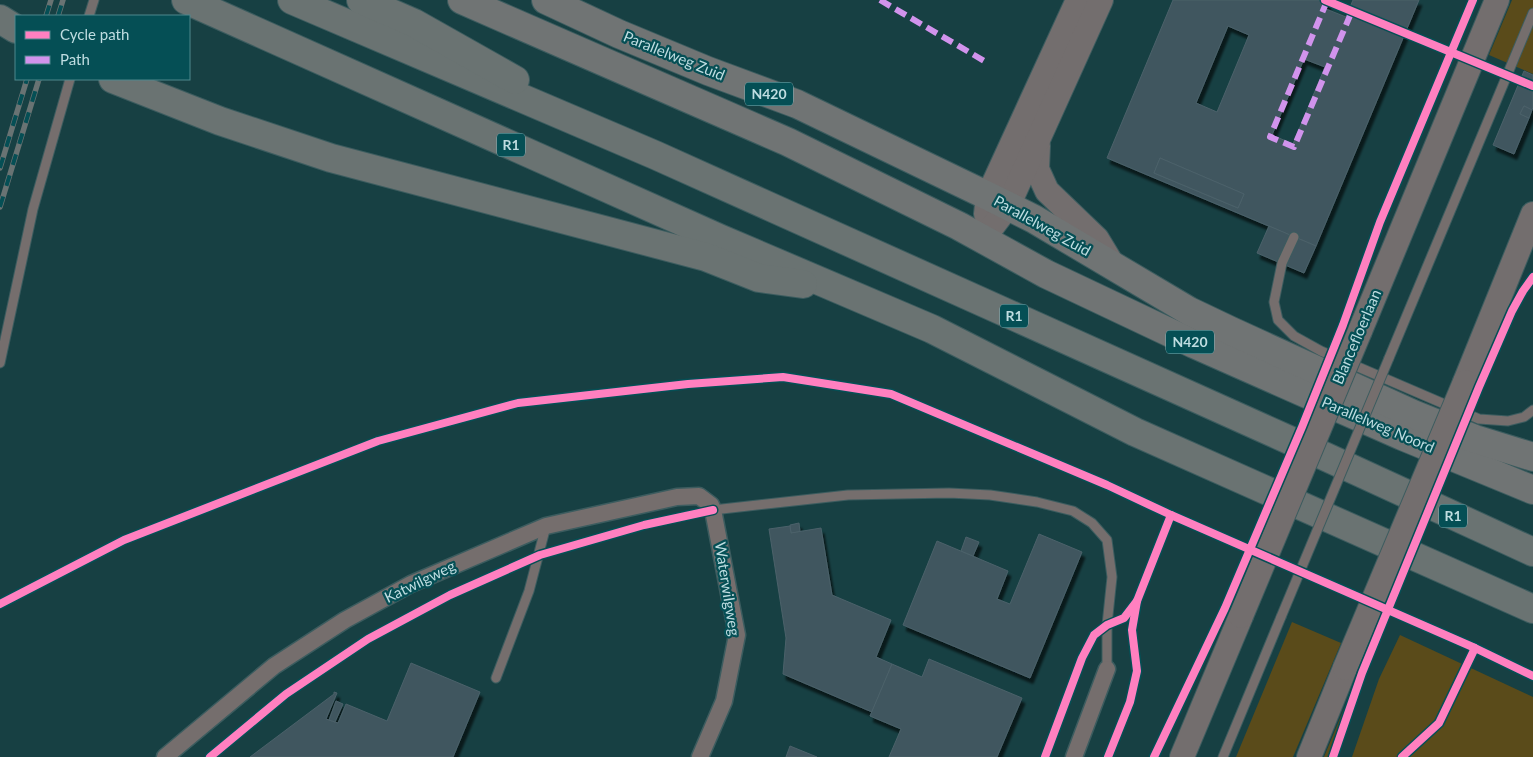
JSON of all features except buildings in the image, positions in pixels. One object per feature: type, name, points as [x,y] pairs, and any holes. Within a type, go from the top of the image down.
[{"type":"highway","name":"R1","points":[[186,0],[721,239],[932,329],[1135,432],[1533,609]]},
{"type":"highway","name":"R1","points":[[292,0],[655,155],[1287,438],[1533,552]]},
{"type":"highway","points":[[362,0],[414,23],[535,91],[655,155]]},
{"type":"highway","name":"N420","points":[[462,0],[788,142],[983,238]]},
{"type":"highway","name":"Parallelweg Zuid","points":[[546,0],[628,38],[708,71],[797,104],[998,201],[1034,219],[1189,311],[1231,331],[1413,414],[1475,439],[1533,457]]},
{"type":"highway","points":[[0,19],[15,28]]},
{"type":"highway","points":[[116,80],[220,121],[331,158],[706,257],[759,278],[838,288]]},
{"type":"highway","name":"Parallelweg Noord","points":[[983,238],[1046,274],[1203,348],[1402,436],[1533,490]]},
{"type":"main road","points":[[983,238],[1078,0]]},
{"type":"main road","points":[[998,201],[1038,142],[1101,0]]},
{"type":"main road","name":"Blancefloerlaan","points":[[1182,757],[1497,0]]},
{"type":"main road","points":[[1038,142],[1037,169],[1047,191],[1098,239],[1114,267]]},
{"type":"main road","points":[[1309,757],[1530,224]]},
{"type":"street","name":"Katwilgweg","points":[[165,757],[274,666],[345,620],[411,584],[546,526],[677,497],[700,496],[712,507]]},
{"type":"street","name":"Waterwilgweg","points":[[700,757],[724,701],[737,635],[712,507]]},
{"type":"street","points":[[1074,757],[1107,669]]},
{"type":"lane","points":[[90,15],[94,0]]},
{"type":"lane","points":[[1223,757],[1533,13]]},
{"type":"lane","points":[[0,363],[33,209],[70,80]]},
{"type":"lane","points":[[1294,237],[1282,264],[1274,302],[1278,320],[1294,336],[1321,352],[1479,418],[1508,421],[1524,417],[1533,410]]},
{"type":"lane","points":[[712,507],[848,495],[949,493],[990,495],[1037,502],[1073,511],[1092,522],[1107,540],[1112,577],[1107,625],[1107,669]]},
{"type":"lane","points":[[496,678],[529,592],[546,526]]},
{"type":"shaded area","points":[[1512,0],[1533,0],[1533,74],[1489,55]]},
{"type":"shaded area","points":[[1292,622],[1341,643],[1293,757],[1236,757]]},
{"type":"shaded area","points":[[1400,635],[1533,697],[1533,757],[1352,757],[1379,679]]},
{"type":"shaded area","points":[[1353,687],[1328,757],[1324,757]]},
{"type":"railway","points":[[46,15],[51,0]]},
{"type":"railway","points":[[58,15],[63,0]]},
{"type":"railway","points":[[0,168],[27,80]]},
{"type":"railway","points":[[0,207],[39,80]]},
{"type":"marked path","points":[[880,0],[986,62]]},
{"type":"marked path","points":[[1327,1],[1270,137],[1294,147],[1352,11]]},
{"type":"cycle path","points":[[1325,0],[1533,86]]},
{"type":"cycle path","points":[[1154,757],[1225,608],[1302,427],[1343,325],[1380,222],[1473,0]]},
{"type":"cycle path","points":[[1333,757],[1362,673],[1479,387],[1512,311],[1533,277]]},
{"type":"cycle path","points":[[0,604],[124,540],[378,441],[518,403],[688,384],[783,377],[891,394],[1107,485],[1171,515],[1475,648],[1533,676]]},
{"type":"cycle path","points":[[210,757],[286,694],[368,639],[450,595],[540,555],[644,525],[713,510]]},
{"type":"cycle path","points":[[1108,757],[1130,702],[1137,671],[1132,630],[1137,601],[1171,515]]},
{"type":"cycle path","points":[[1045,757],[1082,658],[1094,635],[1107,625],[1124,618],[1137,601]]},
{"type":"cycle path","points":[[1402,757],[1439,723],[1475,648]]}]
